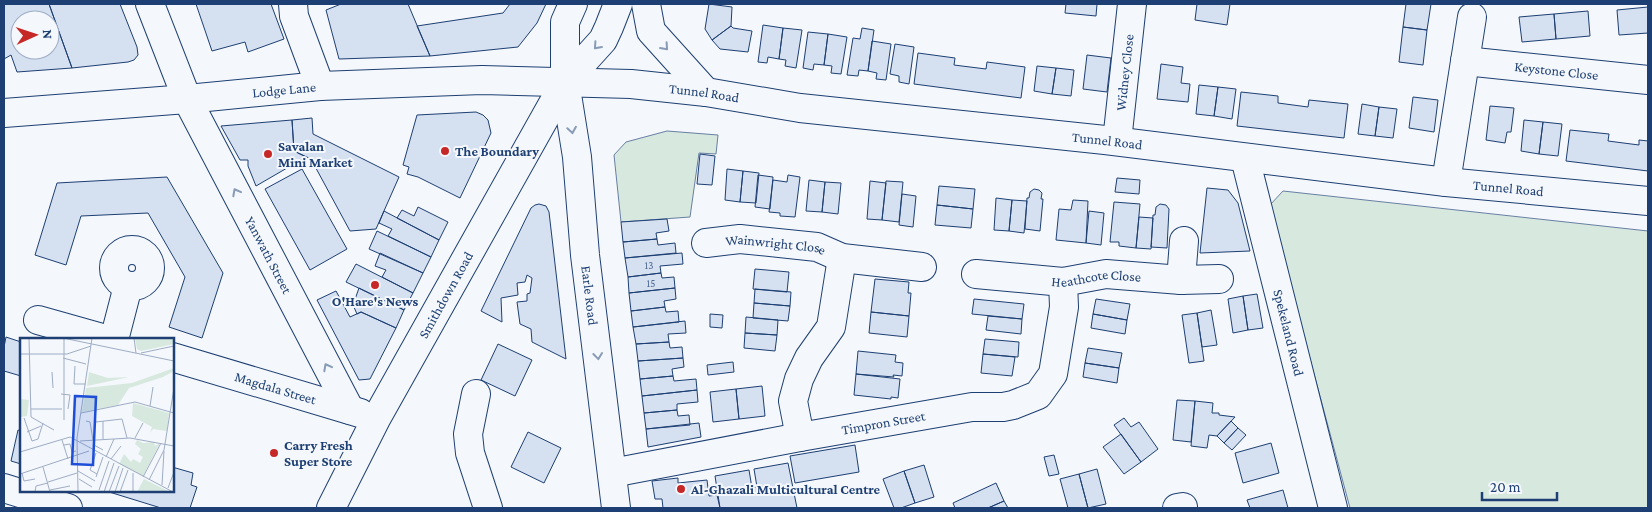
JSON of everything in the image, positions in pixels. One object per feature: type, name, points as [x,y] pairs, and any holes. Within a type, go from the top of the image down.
[{"type":"main road","name":"Yanwath Street","points":[[150,4],[187,99],[350,410]]},
{"type":"main road","points":[[293,4],[294,16],[320,86]]},
{"type":"main road","name":"Earle Road","points":[[573,4],[564,22],[565,82],[577,157],[585,255],[616,508]]},
{"type":"main road","name":"Smithdown Road","points":[[330,508],[376,418],[565,82],[603,40],[618,4]]},
{"type":"main road","points":[[646,4],[651,31],[706,92]]},
{"type":"main road","name":"Widney Close","points":[[1117,141],[1132,4]]},
{"type":"main road","points":[[1446,182],[1472,17]]},
{"type":"main road","name":"Keystone Close","points":[[1465,61],[1648,80]]},
{"type":"main road","name":"Lodge Lane","points":[[4,113],[187,99],[320,86],[482,80],[565,82]]},
{"type":"main road","name":"Tunnel Road","points":[[565,82],[631,84],[706,92],[800,108],[1117,141],[1446,182],[1648,201]]},
{"type":"main road","name":"Spekeland Road","points":[[1245,158],[1333,508]]},
{"type":"main road","name":"Wainwright Close","points":[[706,243],[740,239],[817,247],[842,258],[922,267]]},
{"type":"main road","points":[[1181,280],[1184,241]]},
{"type":"main road","name":"Wainwright Close","points":[[800,437],[794,401],[795,394],[799,379],[809,358],[831,327],[842,258]]},
{"type":"main road","name":"Heathcote Close","points":[[976,274],[1063,282],[1106,274],[1181,280],[1218,279]]},
{"type":"main road","name":"Timpron Street","points":[[612,473],[800,437],[972,407],[1003,407],[1038,395],[1053,374],[1064,307],[1063,282]]},
{"type":"main road","points":[[115,338],[128,286]]},
{"type":"main road","points":[[38,320],[102,338]]},
{"type":"main road","name":"Magdala Street","points":[[174,358],[376,418]]},
{"type":"main road","points":[[476,394],[468,434],[470,453],[488,508]]},
{"type":"main road","points":[[4,488],[68,508]]},
{"type":"shaded area","points":[[667,131],[718,135],[716,154],[699,153],[690,217],[621,222],[614,155],[626,142]]},
{"type":"shaded area","points":[[1283,191],[1648,231],[1648,508],[1350,508],[1269,206]]},
{"type":"building","points":[[4,4],[49,4],[51,10],[10,10],[10,56],[4,59]]},
{"type":"building","points":[[49,4],[120,4],[137,47],[138,55],[134,60],[128,62],[72,68],[60,35],[60,10],[51,10]]},
{"type":"building","points":[[196,4],[271,4],[284,39],[248,52],[245,42],[212,51]]},
{"type":"building","points":[[341,4],[408,4],[430,56],[339,59],[326,10]]},
{"type":"building","points":[[510,4],[546,4],[537,23],[518,47],[430,56],[417,26],[503,13]]},
{"type":"building","points":[[709,4],[732,7],[731,26],[712,40],[705,29]]},
{"type":"building","points":[[1066,4],[1097,4],[1096,16],[1065,13]]},
{"type":"building","points":[[1197,4],[1230,4],[1227,25],[1195,20]]},
{"type":"building","points":[[1406,4],[1431,4],[1427,30],[1403,27]]},
{"type":"building","points":[[1648,7],[1648,33],[1619,35],[1617,10]]},
{"type":"building","points":[[1588,11],[1590,36],[1556,39],[1554,14]]},
{"type":"building","points":[[1554,14],[1556,39],[1522,42],[1519,17]]},
{"type":"building","points":[[763,25],[783,28],[779,59],[768,57],[767,63],[758,62]]},
{"type":"building","points":[[731,26],[752,31],[748,52],[720,49],[712,40]]},
{"type":"building","points":[[1403,27],[1427,30],[1423,65],[1399,62]]},
{"type":"building","points":[[783,28],[802,30],[796,68],[785,66],[786,60],[779,59]]},
{"type":"building","points":[[862,28],[874,30],[868,71],[859,70],[858,76],[847,75],[853,38],[860,39]]},
{"type":"building","points":[[808,32],[828,34],[824,65],[814,64],[813,70],[803,68]]},
{"type":"building","points":[[828,34],[847,37],[841,74],[831,73],[832,66],[824,65]]},
{"type":"building","points":[[60,35],[72,68],[17,72],[13,60],[60,60]]},
{"type":"building","points":[[872,41],[891,44],[886,80],[876,79],[877,73],[868,71]]},
{"type":"building","points":[[895,44],[914,47],[909,84],[899,82],[899,76],[890,74]]},
{"type":"building","points":[[918,53],[955,58],[954,65],[986,69],[987,62],[1025,67],[1021,98],[914,84]]},
{"type":"building","points":[[1087,55],[1111,58],[1107,92],[1083,89]]},
{"type":"building","points":[[1161,64],[1183,67],[1181,83],[1190,84],[1188,102],[1157,99]]},
{"type":"building","points":[[1037,66],[1056,68],[1052,94],[1034,91]]},
{"type":"building","points":[[1056,68],[1074,70],[1071,96],[1052,94]]},
{"type":"building","points":[[1199,85],[1218,87],[1214,116],[1196,114]]},
{"type":"building","points":[[1218,87],[1236,89],[1232,119],[1214,116]]},
{"type":"building","points":[[1241,92],[1278,96],[1278,103],[1308,107],[1309,100],[1348,104],[1344,138],[1237,126]]},
{"type":"building","points":[[1413,97],[1438,100],[1434,132],[1409,128]]},
{"type":"building","points":[[1362,104],[1379,107],[1375,136],[1358,134]]},
{"type":"building","points":[[1490,106],[1514,108],[1511,132],[1507,132],[1505,143],[1486,140]]},
{"type":"building","points":[[1379,107],[1397,109],[1393,138],[1375,136]]},
{"type":"building","name":"The Boundary","points":[[476,112],[488,120],[491,133],[460,198],[418,177],[407,174],[409,167],[403,165],[417,115]]},
{"type":"building","points":[[312,118],[313,134],[399,177],[376,229],[350,231],[311,159],[294,151],[292,120]]},
{"type":"building","name":"Savalan Mini Market","points":[[292,120],[294,151],[306,157],[256,186],[248,166],[248,160],[240,160],[221,126]]},
{"type":"building","points":[[1524,120],[1543,122],[1539,154],[1521,151]]},
{"type":"building","points":[[1543,122],[1562,124],[1558,156],[1539,154]]},
{"type":"building","points":[[1570,130],[1609,134],[1608,141],[1639,145],[1639,140],[1648,141],[1648,171],[1566,161]]},
{"type":"building","points":[[700,154],[715,156],[712,185],[697,184]]},
{"type":"building","points":[[302,169],[347,249],[310,270],[265,189]]},
{"type":"building","points":[[727,169],[743,171],[740,202],[725,200]]},
{"type":"building","points":[[743,171],[759,173],[756,203],[740,202]]},
{"type":"building","points":[[758,175],[773,177],[770,209],[755,207]]},
{"type":"building","points":[[788,175],[800,177],[795,217],[780,216],[780,213],[769,212],[773,180],[787,182]]},
{"type":"building","points":[[167,177],[223,273],[202,338],[169,327],[185,277],[148,213],[81,216],[66,265],[35,255],[57,183]]},
{"type":"building","points":[[1117,178],[1140,180],[1139,194],[1115,192]]},
{"type":"building","points":[[809,180],[825,182],[822,212],[806,211]]},
{"type":"building","points":[[870,181],[886,183],[882,220],[867,219]]},
{"type":"building","points":[[886,181],[903,182],[899,222],[882,220]]},
{"type":"building","points":[[825,182],[841,183],[838,214],[822,212]]},
{"type":"building","points":[[939,186],[975,189],[973,209],[937,205]]},
{"type":"building","points":[[1207,188],[1228,190],[1238,203],[1250,251],[1200,253]]},
{"type":"building","points":[[1034,189],[1042,193],[1041,199],[1043,199],[1040,231],[1025,229],[1027,198],[1029,198],[1030,192]]},
{"type":"building","points":[[902,194],[916,196],[913,227],[899,225]]},
{"type":"building","points":[[996,198],[1012,200],[1009,231],[994,230]]},
{"type":"building","points":[[1012,200],[1027,201],[1024,233],[1009,231]]},
{"type":"building","points":[[1073,200],[1088,201],[1086,243],[1056,240],[1059,209],[1071,210]]},
{"type":"building","points":[[1114,202],[1140,204],[1136,248],[1119,246],[1119,242],[1110,242]]},
{"type":"building","points":[[539,204],[546,206],[549,212],[566,359],[532,342],[531,329],[520,324],[517,302],[527,301],[527,294],[530,293],[532,278],[527,275],[525,282],[517,283],[518,295],[501,298],[502,322],[481,311],[531,208]]},
{"type":"building","points":[[1160,204],[1166,205],[1169,209],[1167,248],[1151,247],[1153,215],[1155,215],[1156,207]]},
{"type":"building","points":[[937,205],[973,209],[971,228],[935,225]]},
{"type":"building","points":[[418,207],[448,222],[439,240],[397,218],[402,210],[414,216]]},
{"type":"building","points":[[384,211],[439,240],[431,257],[388,236],[392,229],[379,223]]},
{"type":"building","points":[[1089,211],[1104,213],[1101,245],[1086,243]]},
{"type":"building","points":[[1139,217],[1153,218],[1151,249],[1136,248]]},
{"type":"building","points":[[667,219],[669,231],[656,233],[657,239],[623,242],[621,222]]},
{"type":"building","points":[[377,231],[431,257],[423,273],[369,249]]},
{"type":"building","points":[[657,239],[658,245],[675,243],[676,253],[625,258],[623,242]]},
{"type":"building","points":[[380,253],[423,273],[413,293],[382,277],[386,270],[375,266]]},
{"type":"building","points":[[682,253],[683,264],[660,266],[661,273],[628,277],[625,258]]},
{"type":"building","name":"O'Hare's News","points":[[356,264],[413,293],[404,310],[346,282]]},
{"type":"building","points":[[755,269],[789,272],[787,292],[753,289]]},
{"type":"building","points":[[661,273],[662,278],[674,277],[675,288],[629,293],[628,277]]},
{"type":"building","points":[[875,279],[909,282],[908,293],[911,293],[909,316],[871,312]]},
{"type":"building","points":[[359,288],[404,310],[396,328],[361,312],[357,314],[353,305]]},
{"type":"building","points":[[675,288],[676,299],[664,301],[665,307],[631,311],[629,293]]},
{"type":"building","points":[[755,289],[791,292],[790,306],[754,303]]},
{"type":"building","points":[[336,291],[350,317],[361,312],[396,328],[370,379],[359,380],[317,300]]},
{"type":"building","points":[[1257,294],[1263,328],[1248,330],[1243,296]]},
{"type":"building","points":[[1243,296],[1248,330],[1233,333],[1228,299]]},
{"type":"building","points":[[974,299],[1024,304],[1022,319],[972,314]]},
{"type":"building","points":[[1096,299],[1130,304],[1127,320],[1093,314]]},
{"type":"building","points":[[754,303],[790,306],[788,321],[753,318]]},
{"type":"building","points":[[665,307],[666,312],[678,311],[679,322],[633,327],[631,311]]},
{"type":"building","points":[[1211,310],[1217,345],[1202,347],[1197,313]]},
{"type":"building","points":[[871,312],[909,316],[907,337],[869,333]]},
{"type":"building","points":[[1197,313],[1204,361],[1189,363],[1182,315]]},
{"type":"building","points":[[710,314],[723,315],[722,328],[710,327]]},
{"type":"building","points":[[1093,314],[1127,320],[1125,334],[1091,328]]},
{"type":"building","points":[[988,316],[1022,319],[1021,334],[986,330]]},
{"type":"building","points":[[746,317],[778,320],[777,335],[745,333]]},
{"type":"building","points":[[685,321],[686,333],[668,334],[669,342],[636,344],[633,327]]},
{"type":"building","points":[[745,333],[777,335],[775,351],[744,348]]},
{"type":"building","points":[[6,337],[20,342],[20,376],[4,371]]},
{"type":"building","points":[[985,339],[1019,342],[1018,357],[983,354]]},
{"type":"building","points":[[669,342],[670,348],[682,347],[683,358],[638,361],[636,344]]},
{"type":"building","points":[[498,344],[532,360],[515,396],[481,380]]},
{"type":"building","points":[[1088,348],[1122,353],[1119,368],[1085,363]]},
{"type":"building","points":[[858,351],[896,355],[895,362],[903,363],[902,376],[856,374]]},
{"type":"building","points":[[983,354],[1015,357],[1012,376],[981,373]]},
{"type":"building","points":[[683,358],[684,367],[672,369],[673,376],[640,379],[638,361]]},
{"type":"building","points":[[733,362],[734,372],[708,375],[707,365]]},
{"type":"building","points":[[1085,363],[1119,368],[1117,383],[1083,377]]},
{"type":"building","points":[[856,374],[900,379],[898,398],[854,395]]},
{"type":"building","points":[[673,376],[674,381],[696,379],[697,390],[642,396],[640,379]]},
{"type":"building","points":[[762,386],[765,416],[739,419],[736,389]]},
{"type":"building","points":[[736,389],[739,419],[713,422],[710,392]]},
{"type":"building","points":[[697,390],[698,402],[677,404],[677,410],[644,413],[642,396]]},
{"type":"building","points":[[1177,400],[1195,401],[1191,442],[1173,440]]},
{"type":"building","points":[[1195,401],[1213,403],[1212,413],[1235,417],[1217,436],[1209,435],[1207,448],[1191,446]]},
{"type":"building","points":[[677,410],[678,416],[689,415],[690,425],[646,429],[644,413]]},
{"type":"building","points":[[1124,418],[1131,427],[1139,422],[1158,449],[1141,462],[1114,425]]},
{"type":"building","points":[[1231,421],[1238,428],[1224,443],[1217,436]]},
{"type":"building","points":[[699,423],[701,437],[648,447],[646,429]]},
{"type":"building","points":[[1238,428],[1246,435],[1232,450],[1224,443]]},
{"type":"building","points":[[18,430],[20,431],[20,464],[11,461]]},
{"type":"building","points":[[528,432],[561,448],[544,483],[511,467]]},
{"type":"building","points":[[1121,434],[1141,462],[1124,474],[1103,447]]},
{"type":"building","points":[[1271,443],[1279,473],[1243,483],[1235,453]]},
{"type":"building","points":[[855,445],[859,472],[795,483],[790,456]]},
{"type":"building","points":[[1054,455],[1059,474],[1049,476],[1044,457]]},
{"type":"building","points":[[788,463],[797,508],[720,508],[715,476],[749,470],[752,488],[757,487],[754,469]]},
{"type":"building","points":[[924,465],[934,497],[915,503],[904,471]]},
{"type":"building","points":[[174,468],[193,473],[191,485],[197,487],[190,508],[161,508],[109,492],[174,492]]},
{"type":"building","points":[[1097,469],[1106,504],[1088,508],[1079,474]]},
{"type":"building","points":[[904,471],[915,503],[901,508],[894,508],[883,479]]},
{"type":"building","points":[[1079,474],[1088,508],[1068,508],[1060,479]]},
{"type":"building","name":"Al-Ghazali Multicultural Centre","points":[[678,478],[678,483],[707,480],[709,496],[717,495],[720,508],[663,508],[662,499],[655,499],[652,481]]},
{"type":"building","points":[[996,483],[1004,501],[988,508],[955,508],[953,503]]},
{"type":"building","points":[[1283,490],[1288,508],[1250,508],[1247,500]]},
{"type":"building","points":[[1004,501],[1008,508],[988,508]]},
{"type":"place","name":"The Boundary","points":[[445,151]]},
{"type":"place","name":"Savalan Mini Market","points":[[268,154]]},
{"type":"place","name":"O'Hare's News","points":[[375,285]]},
{"type":"place","name":"Carry Fresh Super Store","points":[[274,453]]},
{"type":"place","name":"Al-Ghazali Multicultural Centre","points":[[681,489]]}]
